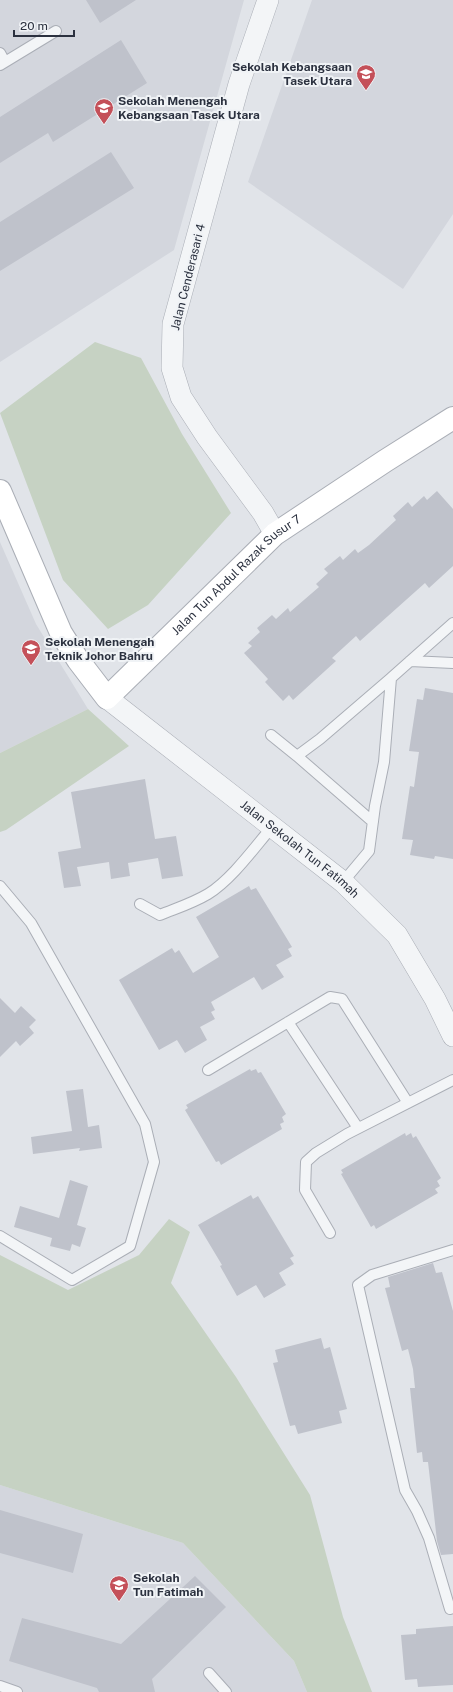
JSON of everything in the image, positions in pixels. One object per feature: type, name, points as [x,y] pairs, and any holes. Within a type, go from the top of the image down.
[{"type":"street","name":"Jalan Cenderasari 4","points":[[268,0],[239,84],[174,324],[172,368],[181,397],[206,437],[263,513],[274,534]]},
{"type":"street","name":"Jalan Tun Abdul Razak Susur 7","points":[[107,698],[274,534],[453,418]]},
{"type":"street","points":[[0,491],[61,633],[78,660],[107,698]]},
{"type":"street","name":"Jalan Sekolah Tun Fatimah","points":[[107,698],[343,882],[397,934],[435,999],[453,1036]]},
{"type":"lane","points":[[2,60],[56,31]]},
{"type":"lane","points":[[297,756],[320,739],[453,623]]},
{"type":"lane","points":[[410,661],[453,663]]},
{"type":"lane","points":[[343,882],[369,851],[384,762],[391,678]]},
{"type":"lane","points":[[271,735],[373,822]]},
{"type":"lane","points":[[140,904],[160,915],[193,902],[210,893],[237,869],[272,826]]},
{"type":"lane","points":[[0,886],[31,923],[145,1124],[154,1162],[130,1246],[72,1280],[0,1236]]},
{"type":"lane","points":[[208,1070],[330,997],[342,999],[408,1103]]},
{"type":"lane","points":[[288,1022],[358,1128]]},
{"type":"lane","points":[[330,1233],[305,1190],[306,1162],[316,1153],[358,1128],[453,1080]]},
{"type":"lane","points":[[453,1250],[372,1275],[358,1285],[405,1490],[417,1511],[429,1538],[450,1609],[453,1608]]},
{"type":"lane","points":[[209,1674],[226,1692]]},
{"type":"lane","points":[[0,1686],[17,1692]]},
{"type":"shaded area","name":"Sekolah Menengah Kebangsaan Tasek Utara","points":[[0,0],[244,0],[174,250],[0,362]]},
{"type":"shaded area","name":"Sekolah Kebangsaan Tasek Utara","points":[[312,0],[453,0],[453,214],[403,289],[248,182]]},
{"type":"shaded area","name":"Sekolah Menengah Teknik Johor Bahru","points":[[0,542],[36,624],[88,709],[0,753]]},
{"type":"shaded area","name":"Sekolah Tun Fatimah","points":[[0,1485],[183,1543],[294,1661],[307,1692],[0,1692]]},
{"type":"green space","points":[[95,342],[141,358],[182,434],[231,513],[148,605],[108,629],[63,580],[0,413]]},
{"type":"green space","points":[[88,709],[129,746],[6,830],[0,832],[0,753]]},
{"type":"green space","points":[[169,1219],[190,1232],[171,1283],[236,1377],[310,1495],[343,1617],[372,1692],[307,1692],[294,1661],[183,1543],[0,1485],[0,1255],[68,1290],[139,1255]]},
{"type":"building","points":[[86,0],[136,0],[100,23]]},
{"type":"building","points":[[121,40],[147,83],[53,142],[48,133],[0,163],[0,117]]},
{"type":"building","points":[[111,152],[134,188],[0,271],[0,222]]},
{"type":"building","points":[[437,491],[453,509],[453,566],[429,588],[425,583],[360,641],[356,636],[332,658],[336,661],[293,700],[289,695],[283,701],[265,682],[268,679],[244,653],[252,646],[248,643],[260,632],[257,628],[272,615],[276,619],[288,608],[290,612],[319,587],[316,584],[328,573],[324,569],[340,556],[343,560],[355,549],[358,553],[369,545],[396,520],[393,516],[408,502],[412,507],[424,496],[427,500]]},
{"type":"building","points":[[425,688],[453,693],[453,859],[435,856],[434,859],[410,855],[413,840],[402,839],[410,786],[414,787],[419,752],[409,751],[417,699],[423,700]]},
{"type":"building","points":[[145,779],[155,839],[176,836],[183,876],[162,879],[158,858],[128,863],[130,876],[111,879],[109,862],[77,867],[81,886],[64,888],[58,852],[81,848],[71,792]]},
{"type":"building","points":[[249,886],[251,890],[256,888],[292,947],[288,949],[292,956],[276,965],[284,977],[262,990],[254,977],[211,1002],[215,1010],[211,1012],[215,1019],[200,1027],[207,1040],[185,1053],[177,1040],[159,1050],[119,980],[172,948],[175,953],[179,950],[193,973],[219,957],[196,917]]},
{"type":"building","points":[[0,998],[15,1013],[21,1006],[36,1020],[29,1027],[34,1033],[20,1046],[16,1041],[0,1057]]},
{"type":"building","points":[[250,1069],[251,1071],[256,1069],[258,1073],[261,1072],[286,1114],[282,1117],[284,1122],[280,1124],[282,1129],[221,1165],[219,1161],[216,1162],[185,1110],[188,1108],[186,1105]]},
{"type":"building","points":[[83,1089],[88,1127],[99,1125],[102,1148],[79,1151],[80,1148],[33,1154],[31,1137],[72,1131],[66,1091]]},
{"type":"building","points":[[405,1133],[406,1136],[411,1133],[413,1138],[416,1136],[441,1178],[437,1181],[440,1186],[435,1189],[438,1193],[376,1229],[374,1225],[371,1227],[341,1174],[343,1173],[341,1170]]},
{"type":"building","points":[[70,1180],[88,1186],[77,1225],[86,1228],[80,1247],[72,1244],[70,1251],[50,1246],[52,1238],[14,1227],[20,1206],[59,1218]]},
{"type":"building","points":[[251,1195],[253,1199],[258,1196],[294,1256],[290,1258],[294,1264],[279,1273],[286,1285],[264,1298],[256,1285],[237,1296],[220,1266],[222,1265],[198,1225]]},
{"type":"building","points":[[433,1263],[436,1273],[442,1272],[453,1311],[453,1554],[441,1555],[437,1541],[428,1462],[423,1462],[422,1452],[417,1453],[410,1388],[415,1388],[413,1369],[408,1349],[402,1351],[385,1288],[390,1287],[388,1277]]},
{"type":"building","points":[[321,1338],[324,1349],[330,1347],[347,1409],[339,1411],[342,1423],[298,1434],[295,1425],[290,1426],[273,1363],[278,1362],[275,1350]]},
{"type":"building","points":[[0,1510],[83,1534],[73,1573],[0,1553]]},
{"type":"building","points":[[195,1576],[226,1607],[152,1679],[155,1692],[99,1692],[97,1688],[9,1661],[22,1618],[121,1644]]},
{"type":"building","points":[[453,1626],[453,1685],[418,1687],[417,1679],[405,1680],[401,1635],[416,1634],[416,1629]]},
{"type":"place","name":"Sekolah Kebangsaan Tasek Utara","points":[[366,91]]},
{"type":"place","name":"Sekolah Menengah Kebangsaan Tasek Utara","points":[[104,125]]},
{"type":"place","name":"Sekolah Menengah Teknik Johor Bahru","points":[[31,666]]},
{"type":"place","name":"Sekolah Tun Fatimah","points":[[119,1602]]}]
